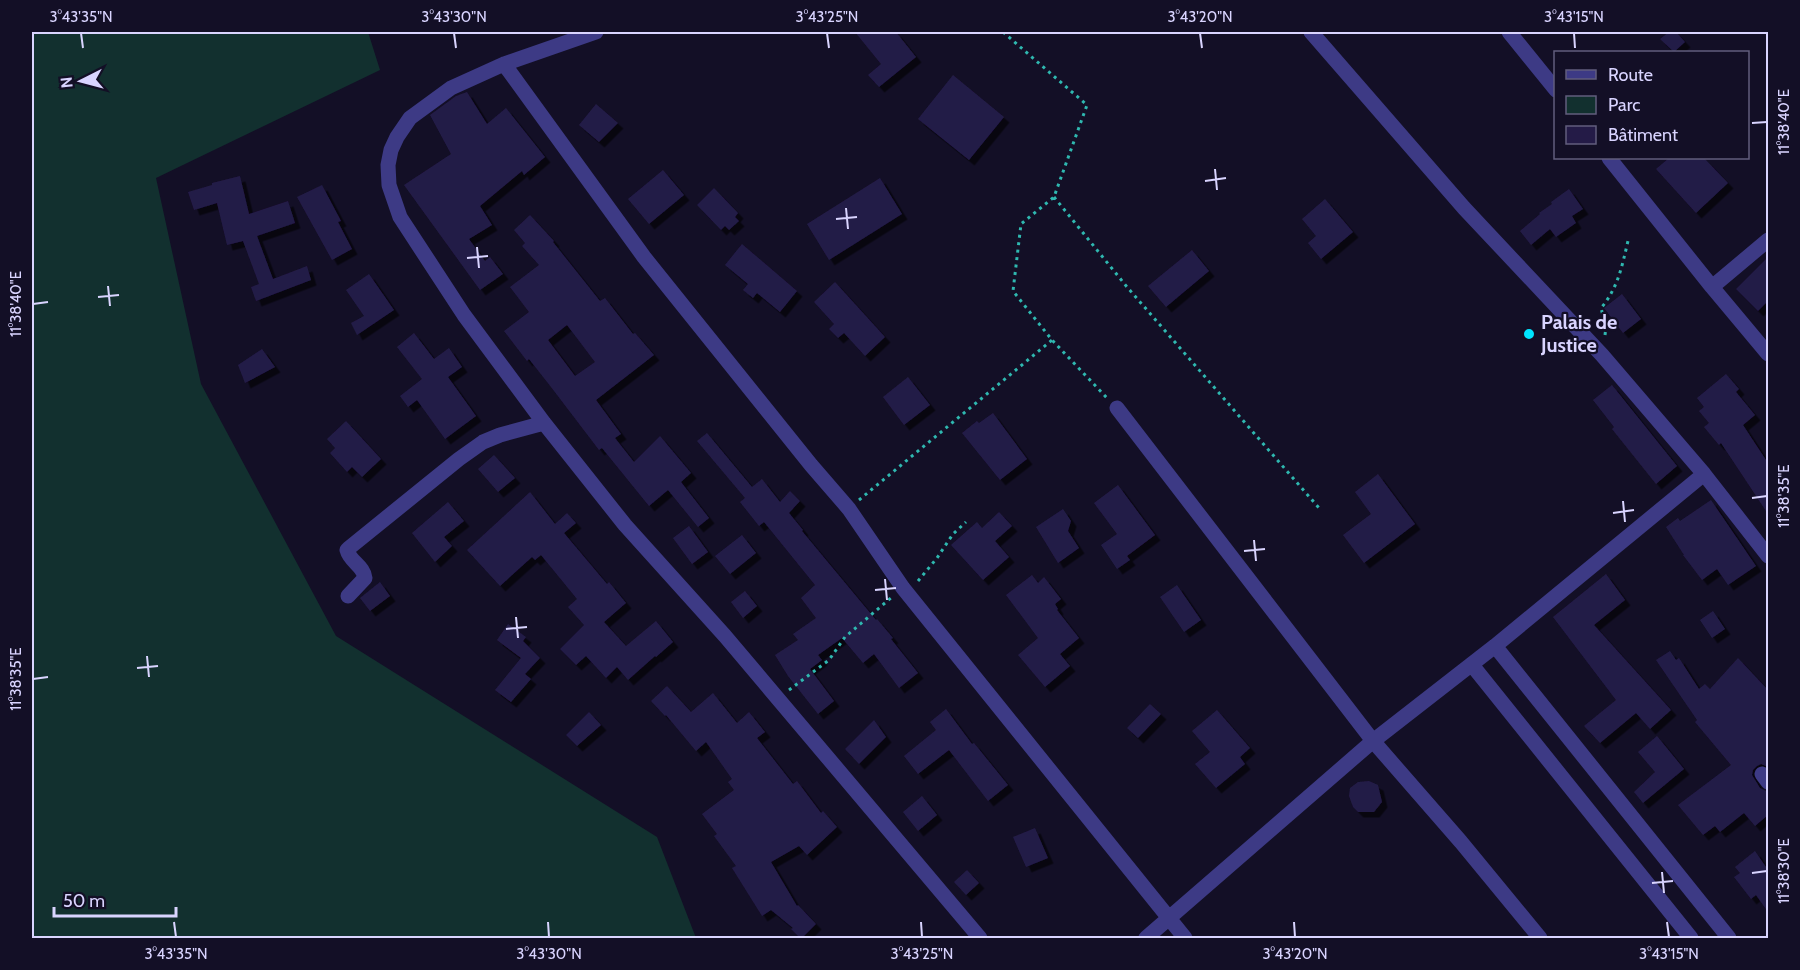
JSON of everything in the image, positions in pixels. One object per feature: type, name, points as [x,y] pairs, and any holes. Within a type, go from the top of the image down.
[{"type":"street","points":[[596,32],[504,64],[451,88],[410,118],[397,137],[388,165],[389,185],[400,217],[457,305],[544,423],[625,525],[725,636],[980,939]]},
{"type":"street","points":[[1311,32],[1464,208],[1602,355],[1704,474],[1768,556]]},
{"type":"street","points":[[1509,32],[1554,88]]},
{"type":"street","points":[[504,64],[644,257],[849,509],[903,588],[1185,939]]},
{"type":"street","points":[[1610,159],[1768,354]]},
{"type":"street","points":[[1712,287],[1768,240]]},
{"type":"street","points":[[1117,408],[1373,741],[1461,842],[1540,939]]},
{"type":"street","points":[[348,596],[365,578],[364,571],[349,556],[347,550],[349,548],[483,442],[544,423]]},
{"type":"street","points":[[1146,939],[1373,741],[1472,665],[1704,474]]},
{"type":"street","points":[[1495,646],[1729,939]]},
{"type":"street","points":[[1472,665],[1691,939]]},
{"type":"path","points":[[1003,32],[1087,105],[1054,197],[1021,224],[1013,291],[1052,340],[1117,408]]},
{"type":"path","points":[[1054,197],[1127,287],[1319,508]]},
{"type":"path","points":[[1602,355],[1606,327],[1601,308],[1619,280],[1628,241]]},
{"type":"path","points":[[849,509],[1052,340]]},
{"type":"path","points":[[778,699],[829,660],[845,637],[903,588],[910,587],[921,578],[953,534],[966,522]]},
{"type":"green space","points":[[32,32],[368,32],[380,70],[156,178],[201,384],[336,636],[657,837],[696,938],[32,938]]},
{"type":"building","points":[[855,32],[896,32],[916,57],[879,87],[868,75],[881,64]]},
{"type":"building","points":[[1669,32],[1676,32],[1685,42],[1673,51],[1660,39]]},
{"type":"building","points":[[953,75],[1004,117],[969,160],[918,119]]},
{"type":"building","points":[[467,92],[487,124],[506,108],[545,157],[524,175],[522,171],[480,206],[492,225],[469,239],[485,261],[490,257],[503,274],[480,290],[404,185],[451,154],[430,115],[456,96]]},
{"type":"building","points":[[596,104],[618,123],[599,142],[579,125]]},
{"type":"building","points":[[1668,159],[1705,159],[1728,183],[1696,213],[1656,169]]},
{"type":"building","points":[[663,170],[684,195],[649,224],[628,199]]},
{"type":"building","points":[[240,176],[249,214],[288,201],[295,223],[257,236],[273,279],[307,266],[311,280],[256,301],[251,287],[259,284],[243,241],[227,245],[217,203],[194,210],[188,192]]},
{"type":"building","points":[[880,178],[902,214],[829,260],[807,224]]},
{"type":"building","points":[[322,185],[341,221],[338,222],[352,249],[332,260],[297,197]]},
{"type":"building","points":[[714,188],[738,213],[735,217],[739,221],[729,230],[725,226],[721,230],[697,205]]},
{"type":"building","points":[[1569,189],[1583,209],[1572,216],[1576,223],[1556,237],[1550,229],[1531,245],[1520,231],[1552,204],[1551,202]]},
{"type":"building","points":[[1325,199],[1353,232],[1321,259],[1308,243],[1316,236],[1302,219]]},
{"type":"building","points":[[530,215],[554,241],[600,301],[605,298],[633,334],[635,333],[654,355],[596,400],[621,434],[615,438],[634,462],[660,436],[691,473],[681,482],[709,518],[698,527],[668,490],[649,506],[602,448],[599,450],[529,359],[527,361],[504,331],[529,312],[510,287],[539,265],[522,246],[525,243],[514,230]],"holes":[[[567,325],[595,362],[575,376],[548,340]]]},
{"type":"building","points":[[742,244],[797,291],[780,312],[757,293],[753,298],[743,290],[748,284],[725,265]]},
{"type":"building","points":[[1192,250],[1209,271],[1166,307],[1148,286]]},
{"type":"building","points":[[1768,257],[1768,301],[1758,311],[1736,289]]},
{"type":"building","points":[[369,274],[394,310],[357,335],[351,323],[364,316],[346,290]]},
{"type":"building","points":[[835,282],[885,337],[865,356],[844,333],[838,338],[829,329],[834,324],[814,302]]},
{"type":"building","points":[[1622,294],[1641,319],[1623,333],[1604,308]]},
{"type":"building","points":[[414,333],[434,359],[449,348],[462,367],[448,377],[476,416],[445,439],[417,400],[408,407],[400,396],[422,379],[397,347]]},
{"type":"building","points":[[262,349],[275,367],[245,383],[238,365]]},
{"type":"building","points":[[1726,374],[1739,389],[1736,392],[1755,415],[1743,425],[1768,463],[1768,514],[1721,443],[1719,445],[1704,427],[1709,423],[1699,411],[1704,407],[1697,398]]},
{"type":"building","points":[[908,377],[930,405],[904,425],[883,397]]},
{"type":"building","points":[[1612,385],[1677,466],[1656,484],[1612,429],[1614,427],[1593,400]]},
{"type":"building","points":[[993,413],[1027,459],[1000,480],[962,433],[977,421],[979,423]]},
{"type":"building","points":[[346,421],[381,459],[362,477],[352,467],[347,472],[330,453],[335,448],[327,439]]},
{"type":"building","points":[[707,433],[752,487],[762,479],[780,502],[790,491],[800,501],[789,513],[893,638],[891,639],[918,673],[899,688],[874,654],[863,663],[842,638],[818,655],[822,660],[810,669],[834,701],[818,714],[788,676],[775,655],[798,640],[793,634],[816,618],[801,598],[815,585],[764,522],[759,526],[740,502],[745,498],[697,441]]},
{"type":"building","points":[[494,455],[515,478],[498,492],[478,469]]},
{"type":"building","points":[[1378,474],[1415,524],[1364,563],[1343,535],[1371,514],[1355,492]]},
{"type":"building","points":[[1118,485],[1155,535],[1127,556],[1130,560],[1117,569],[1101,545],[1117,534],[1094,503]]},
{"type":"building","points":[[530,492],[555,524],[567,513],[576,523],[564,533],[626,603],[604,622],[626,646],[656,621],[673,642],[628,680],[617,667],[606,678],[586,656],[576,665],[560,649],[584,625],[568,607],[577,599],[541,555],[535,560],[532,557],[500,586],[467,550]]},
{"type":"building","points":[[1711,500],[1756,566],[1728,585],[1717,569],[1702,580],[1666,527],[1678,518],[1680,521]]},
{"type":"building","points":[[448,502],[464,521],[444,537],[452,546],[435,562],[412,533]]},
{"type":"building","points":[[1063,509],[1071,521],[1068,531],[1079,548],[1058,563],[1036,527]]},
{"type":"building","points":[[999,512],[1012,526],[995,541],[1009,557],[983,580],[951,545],[977,522],[982,528]]},
{"type":"building","points":[[689,526],[708,552],[692,564],[673,538]]},
{"type":"building","points":[[742,535],[756,553],[730,574],[715,556]]},
{"type":"building","points":[[1606,574],[1625,600],[1594,625],[1671,710],[1650,729],[1636,713],[1600,743],[1584,726],[1616,700],[1553,617]]},
{"type":"building","points":[[1032,575],[1038,583],[1044,577],[1061,599],[1055,604],[1057,610],[1079,638],[1060,654],[1070,666],[1045,687],[1018,655],[1038,638],[1006,595]]},
{"type":"building","points":[[380,582],[390,596],[370,611],[360,598]]},
{"type":"building","points":[[1177,585],[1201,620],[1184,632],[1160,597]]},
{"type":"building","points":[[745,591],[757,606],[743,618],[731,602]]},
{"type":"building","points":[[1713,611],[1725,629],[1712,638],[1700,620]]},
{"type":"building","points":[[508,624],[526,637],[523,641],[540,658],[525,674],[531,679],[511,702],[495,690],[521,658],[497,640]]},
{"type":"building","points":[[1670,651],[1676,660],[1679,658],[1699,689],[1705,684],[1710,689],[1738,658],[1768,690],[1768,767],[1761,764],[1757,766],[1752,775],[1760,788],[1768,792],[1768,815],[1755,826],[1744,813],[1720,832],[1715,826],[1703,835],[1678,805],[1731,765],[1695,722],[1697,720],[1656,660]]},
{"type":"building","points":[[667,686],[691,712],[713,693],[737,723],[749,712],[765,732],[757,738],[793,784],[797,781],[821,813],[823,811],[837,827],[807,855],[799,846],[771,862],[797,906],[816,924],[801,939],[791,929],[793,928],[771,910],[762,916],[732,868],[736,866],[714,836],[717,834],[702,814],[734,790],[728,782],[732,779],[706,742],[696,751],[651,701]]},
{"type":"building","points":[[1150,704],[1161,714],[1138,738],[1127,728]]},
{"type":"building","points":[[946,709],[972,744],[974,743],[1008,785],[988,801],[949,750],[918,774],[904,756],[936,730],[930,722]]},
{"type":"building","points":[[1217,710],[1250,748],[1240,757],[1245,764],[1216,788],[1195,764],[1210,752],[1192,731]]},
{"type":"building","points":[[589,712],[601,725],[577,746],[566,735]]},
{"type":"building","points":[[874,720],[886,737],[859,764],[845,749]]},
{"type":"building","points":[[1657,736],[1684,769],[1643,803],[1634,792],[1655,772],[1638,752]]},
{"type":"building","points":[[1369,781],[1378,785],[1382,802],[1374,812],[1358,812],[1353,807],[1349,796],[1350,788],[1358,782]]},
{"type":"building","points":[[922,796],[937,815],[918,831],[903,812]]},
{"type":"building","points":[[1035,828],[1048,858],[1026,867],[1013,837]]},
{"type":"building","points":[[1755,851],[1768,870],[1768,912],[1756,895],[1751,899],[1734,877],[1740,873],[1735,867]]},
{"type":"building","points":[[967,870],[979,883],[966,895],[954,882]]},
{"type":"place","name":"Palais de Justice","points":[[1529,334]]}]
